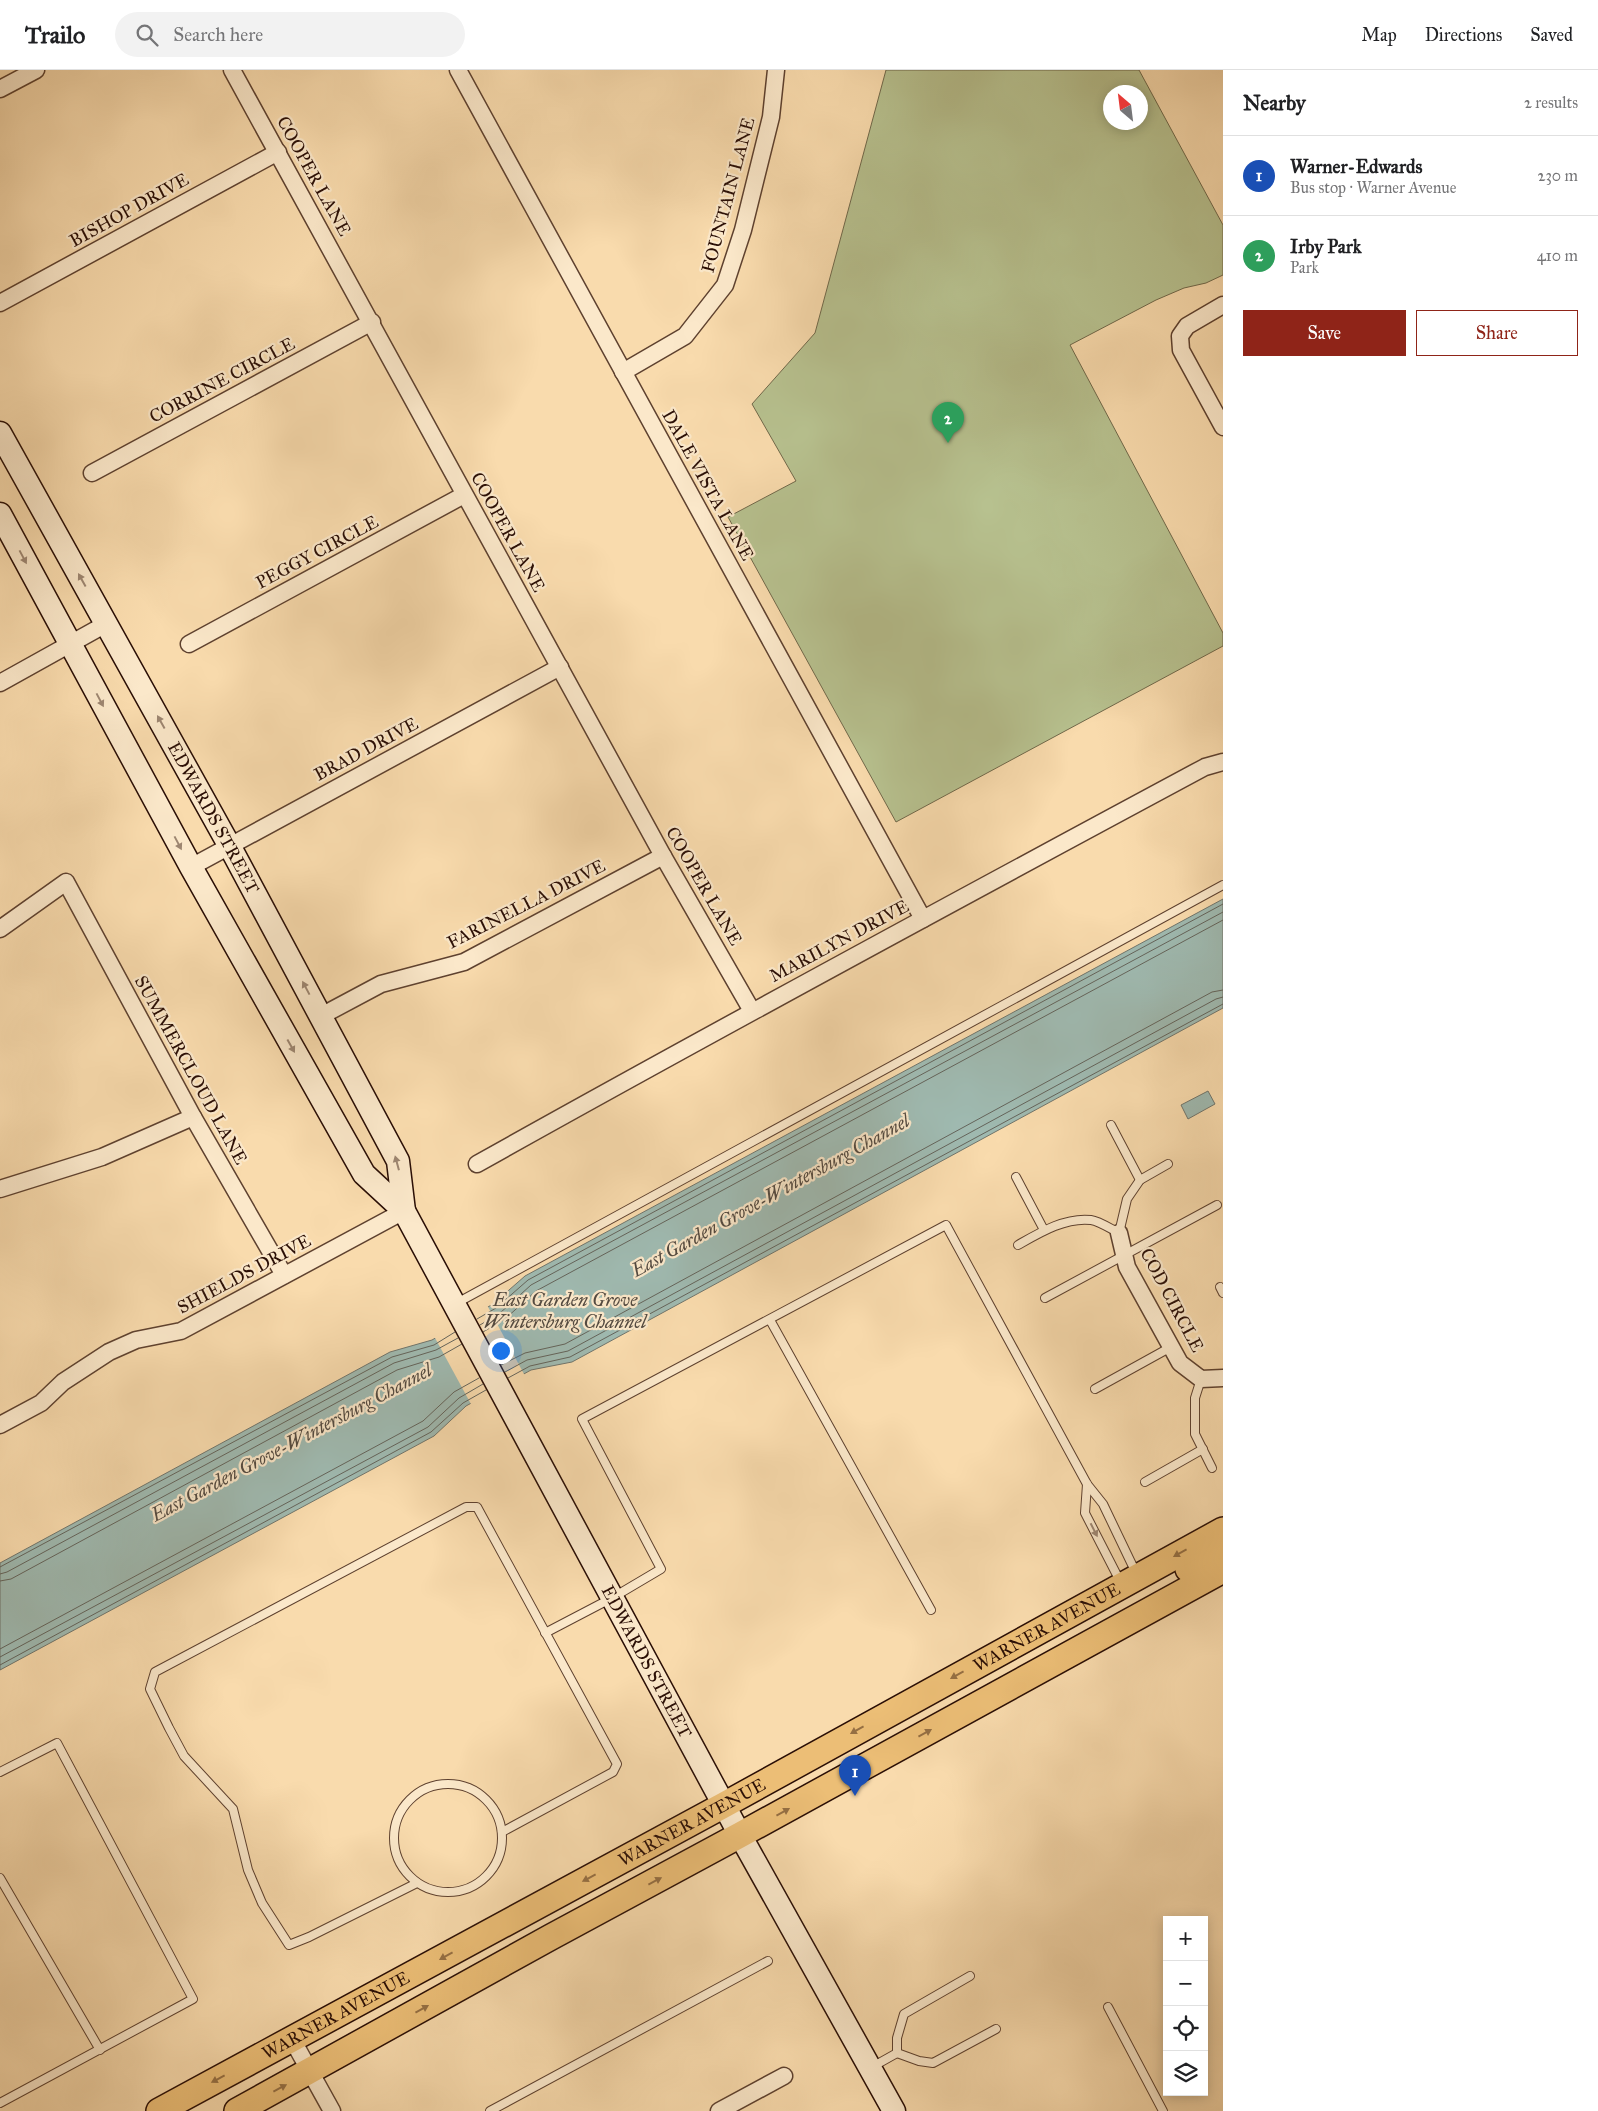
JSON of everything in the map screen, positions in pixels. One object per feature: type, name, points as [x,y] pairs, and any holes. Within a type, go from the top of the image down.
[{"type":"main road","name":"EDWARDS STREET","points":[[0,433],[229,845],[398,1161],[404,1211]]},
{"type":"main road","name":"EDWARDS STREET","points":[[0,514],[191,867],[364,1174],[404,1211],[740,1835],[894,2111]]},
{"type":"main road","name":"WARNER AVENUE","points":[[158,2111],[724,1805],[1223,1530]]},
{"type":"main road","points":[[1154,1607],[1162,1583],[1223,1550]]},
{"type":"main road","name":"WARNER AVENUE","points":[[237,2111],[551,1937],[1223,1570]]},
{"type":"main road","points":[[1030,1675],[1064,1639],[1123,1607],[1130,1581]]},
{"type":"street","points":[[0,89],[36,70]]},
{"type":"street","name":"COOPER LANE","points":[[232,70],[372,322],[464,495],[663,856],[752,1010]]},
{"type":"street","name":"DALE VISTA LANE","points":[[458,70],[923,919]]},
{"type":"street","name":"FOUNTAIN LANE","points":[[623,372],[685,336],[725,285],[743,230],[770,117],[776,70]]},
{"type":"street","name":"BISHOP DRIVE","points":[[0,303],[278,152]]},
{"type":"street","points":[[1223,305],[1187,326],[1180,336],[1181,350],[1223,427]]},
{"type":"street","name":"CORRINE CIRCLE","points":[[92,474],[372,322]]},
{"type":"street","name":"PEGGY CIRCLE","points":[[189,644],[464,495]]},
{"type":"street","points":[[0,683],[106,624]]},
{"type":"street","name":"BRAD DRIVE","points":[[191,867],[560,667]]},
{"type":"street","name":"MARILYN DRIVE","points":[[477,1164],[752,1010],[1205,767],[1223,762]]},
{"type":"street","name":"FARINELLA DRIVE","points":[[321,1016],[381,984],[464,962],[663,856]]},
{"type":"street","name":"SUMMERCLOUD LANE","points":[[0,929],[66,882],[193,1117],[284,1275]]},
{"type":"street","points":[[0,1189],[102,1156],[193,1117]]},
{"type":"street","name":"SHIELDS DRIVE","points":[[0,1425],[41,1403],[63,1382],[109,1352],[136,1340],[181,1331],[404,1211]]},
{"type":"street","name":"COD CIRCLE","points":[[1119,1233],[1127,1268],[1171,1347],[1180,1363],[1201,1379]]},
{"type":"street","points":[[1201,1379],[1223,1378]]},
{"type":"street","points":[[292,2039],[332,2111]]},
{"type":"street","points":[[719,2111],[784,2076]]},
{"type":"lane","points":[[456,1308],[1223,885]]},
{"type":"lane","points":[[1111,1125],[1140,1180]]},
{"type":"lane","points":[[1018,1245],[1044,1230],[1072,1222],[1091,1220],[1119,1233],[1127,1199],[1140,1180],[1168,1164]]},
{"type":"lane","points":[[1016,1177],[1044,1230]]},
{"type":"lane","points":[[1045,1298],[1217,1205]]},
{"type":"lane","points":[[545,1633],[612,1598],[661,1569],[582,1419],[946,1225],[1087,1484],[1103,1504],[1130,1581]]},
{"type":"lane","points":[[770,1320],[931,1610]]},
{"type":"lane","points":[[1095,1389],[1171,1347]]},
{"type":"lane","points":[[1201,1379],[1195,1398],[1195,1434],[1212,1468]]},
{"type":"lane","points":[[1145,1482],[1203,1449]]},
{"type":"lane","points":[[1087,1484],[1085,1513],[1130,1581]]},
{"type":"lane","points":[[417,1883],[309,1937],[289,1945],[262,1903],[248,1870],[234,1809],[184,1756],[169,1728],[150,1689],[155,1672],[466,1507],[477,1507],[617,1764],[614,1772],[502,1832]]},
{"type":"lane","points":[[0,1772],[57,1743],[193,1999],[0,2103]]},
{"type":"lane","points":[[454,1784],[472,1789],[486,1800],[497,1815],[502,1832],[502,1840],[494,1866],[486,1876],[472,1886],[459,1891],[430,1890],[417,1883],[404,1871],[396,1855],[393,1837],[397,1820],[406,1804],[419,1792],[436,1785],[454,1784]]},
{"type":"lane","points":[[0,1878],[100,2050]]},
{"type":"lane","points":[[0,1899],[9,1894]]},
{"type":"lane","points":[[490,2111],[768,1961]]},
{"type":"lane","points":[[897,2053],[897,2038],[904,2014],[970,1976]]},
{"type":"lane","points":[[1108,2007],[1163,2111]]},
{"type":"lane","points":[[897,2053],[919,2062],[932,2064],[996,2029]]},
{"type":"lane","points":[[870,2068],[897,2053]]},
{"type":"green space","points":[[886,70],[1139,70],[1147,85],[1103,85],[1103,130],[1148,130],[1148,87],[1223,225],[1223,275],[1206,283],[1184,288],[1156,300],[1070,345],[1223,633],[1223,646],[896,822],[728,517],[796,481],[752,404],[815,333]]},
{"type":"water","name":"East Garden Grove Wintersburg Channel","points":[[1223,899],[1223,1008],[572,1362],[531,1370],[466,1406],[434,1436],[0,1670],[0,1563],[390,1352],[432,1340],[493,1304],[525,1276]]},
{"type":"water","points":[[1208,1091],[1215,1104],[1188,1119],[1181,1105]]},
{"type":"pier","points":[[487,1305],[525,1376],[472,1406],[434,1336]]},
{"type":"place","name":"Irby Park","points":[[948,443]]},
{"type":"place","name":"Warner-Edwards","points":[[855,1796]]},
{"type":"water label","name":"East Garden Grove-Wintersburg Channel","points":[[770,1195]]},
{"type":"water label","name":"East Garden Grove-Wintersburg Channel","points":[[291,1442]]}]
